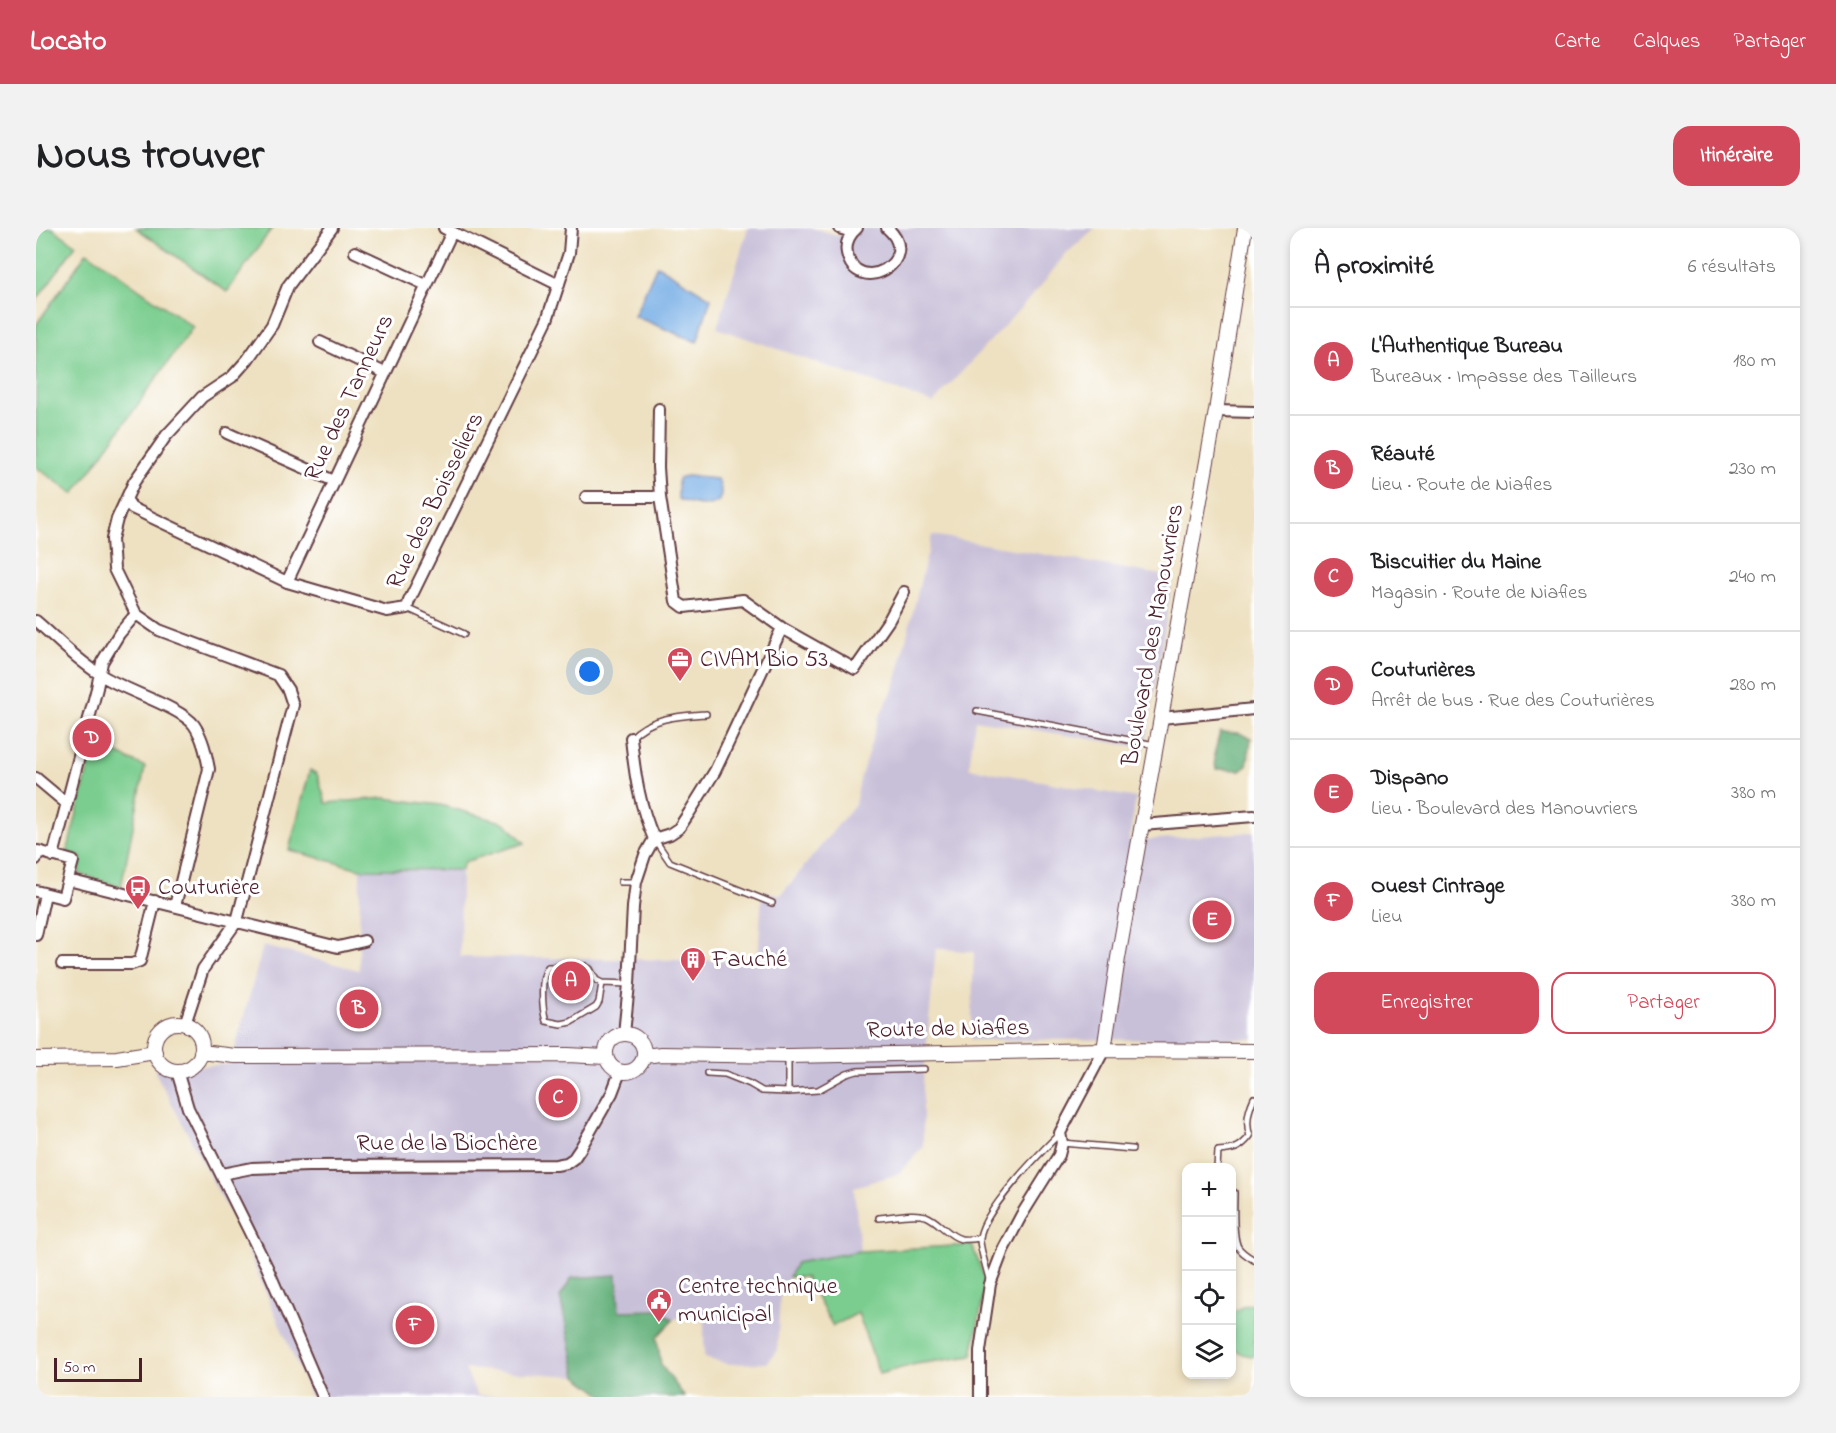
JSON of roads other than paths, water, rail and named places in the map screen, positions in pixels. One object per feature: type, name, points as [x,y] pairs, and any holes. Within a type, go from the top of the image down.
[{"type":"street","points":[[185,1024],[203,969],[237,921],[293,705],[288,690],[278,675],[159,630],[136,614],[114,569],[112,539],[117,519],[134,482],[166,436],[202,397],[232,377],[248,359],[272,325],[288,286],[332,228]]},
{"type":"street","name":"Rue des Boisseliers","points":[[126,499],[132,508],[287,582],[387,611],[407,608],[547,320],[569,253],[572,228]]},
{"type":"street","points":[[839,228],[854,230],[846,248],[848,257],[852,264],[866,274],[874,274],[890,268],[898,253],[895,236],[887,228]]},
{"type":"street","name":"Boulevard des Manouvriers","points":[[1104,1050],[1118,957],[1216,411],[1245,228]]},
{"type":"street","points":[[448,230],[559,285]]},
{"type":"street","name":"Rue des Tanneurs","points":[[287,582],[426,285],[448,230]]},
{"type":"street","points":[[355,252],[426,285]]},
{"type":"street","points":[[320,342],[385,373]]},
{"type":"street","points":[[659,409],[660,496],[676,601],[684,607],[743,600],[783,628],[855,669],[889,620],[904,592]]},
{"type":"street","points":[[1216,411],[1254,412]]},
{"type":"street","points":[[227,433],[334,481]]},
{"type":"street","points":[[586,497],[660,496]]},
{"type":"street","points":[[54,856],[102,662],[113,643],[136,614]]},
{"type":"street","points":[[36,621],[99,674],[184,715],[194,726],[205,748],[209,769],[175,906]]},
{"type":"street","points":[[624,1034],[633,907],[636,882],[645,855],[654,839],[680,828],[715,771],[783,628]]},
{"type":"street","points":[[1161,718],[1254,710]]},
{"type":"street","points":[[631,738],[636,786],[654,839]]},
{"type":"street","points":[[36,778],[67,804]]},
{"type":"street","points":[[1142,825],[1254,816]]},
{"type":"street","points":[[36,859],[38,851],[73,861],[63,898],[40,893],[36,935]]},
{"type":"street","points":[[68,880],[338,947],[364,941]]},
{"type":"street","points":[[62,964],[132,964],[140,961],[155,901]]},
{"type":"street","points":[[185,1024],[197,1032],[201,1052],[195,1064],[184,1070],[169,1069],[158,1059],[154,1044],[157,1036],[169,1025],[185,1024]]},
{"type":"street","points":[[629,1034],[639,1040],[644,1056],[642,1062],[632,1071],[620,1072],[611,1066],[606,1057],[606,1046],[613,1037],[629,1034]]},
{"type":"street","points":[[980,1397],[980,1351],[990,1284],[1003,1250],[1021,1216],[1059,1155],[1061,1138],[1104,1050]]},
{"type":"street","name":"Route de Niafles","points":[[644,1056],[661,1054],[788,1056],[1104,1050],[1254,1051]]},
{"type":"street","points":[[36,1059],[117,1058],[155,1052]]},
{"type":"street","points":[[201,1052],[235,1056],[568,1055],[606,1057]]},
{"type":"street","points":[[177,1071],[188,1108],[267,1267],[323,1397]]},
{"type":"street","name":"Rue de la Biochère","points":[[222,1174],[252,1168],[308,1166],[567,1163],[580,1149],[612,1093],[620,1072]]},
{"type":"lane","points":[[407,608],[464,634]]},
{"type":"lane","points":[[977,711],[1156,745]]},
{"type":"lane","points":[[631,738],[649,724],[661,719],[706,714]]},
{"type":"lane","points":[[654,839],[670,862],[772,903]]},
{"type":"lane","points":[[621,882],[636,882]]},
{"type":"lane","points":[[602,983],[596,1007],[570,1022],[561,1024],[546,1021],[543,1012],[543,975],[548,967],[588,967],[596,980],[602,983],[629,984]]},
{"type":"lane","points":[[788,1056],[788,1092]]},
{"type":"lane","points":[[707,1073],[725,1074],[762,1091],[808,1092],[818,1090],[857,1071],[924,1070]]},
{"type":"lane","points":[[1217,1163],[1218,1151],[1242,1146],[1250,1136],[1246,1126],[1254,1098]]},
{"type":"lane","points":[[990,1284],[980,1238],[988,1218],[997,1205],[1040,1153],[1061,1138],[1132,1149]]},
{"type":"lane","points":[[879,1218],[926,1216],[962,1239],[980,1238]]},
{"type":"lane","points":[[1234,1217],[1238,1247],[1254,1260]]},
{"type":"water","points":[[657,265],[711,298],[697,342],[634,316]]},
{"type":"water","points":[[687,476],[717,479],[721,489],[720,499],[716,503],[703,505],[678,499],[678,479]]},
{"type":"place","name":"CIVAM Bio 53","points":[[680,683]]},
{"type":"place","name":"Couturières","points":[[92,738]]},
{"type":"place","name":"Couturière","points":[[138,911]]},
{"type":"place","name":"Dispano","points":[[1212,920]]},
{"type":"place","name":"L'Authentique Bureau","points":[[571,981]]},
{"type":"place","name":"Fauché","points":[[693,983]]},
{"type":"place","name":"Réauté","points":[[359,1009]]},
{"type":"place","name":"Biscuitier du Maine","points":[[558,1098]]},
{"type":"place","name":"Centre technique municipal","points":[[659,1324]]},
{"type":"place","name":"Ouest Cintrage","points":[[415,1325]]}]
